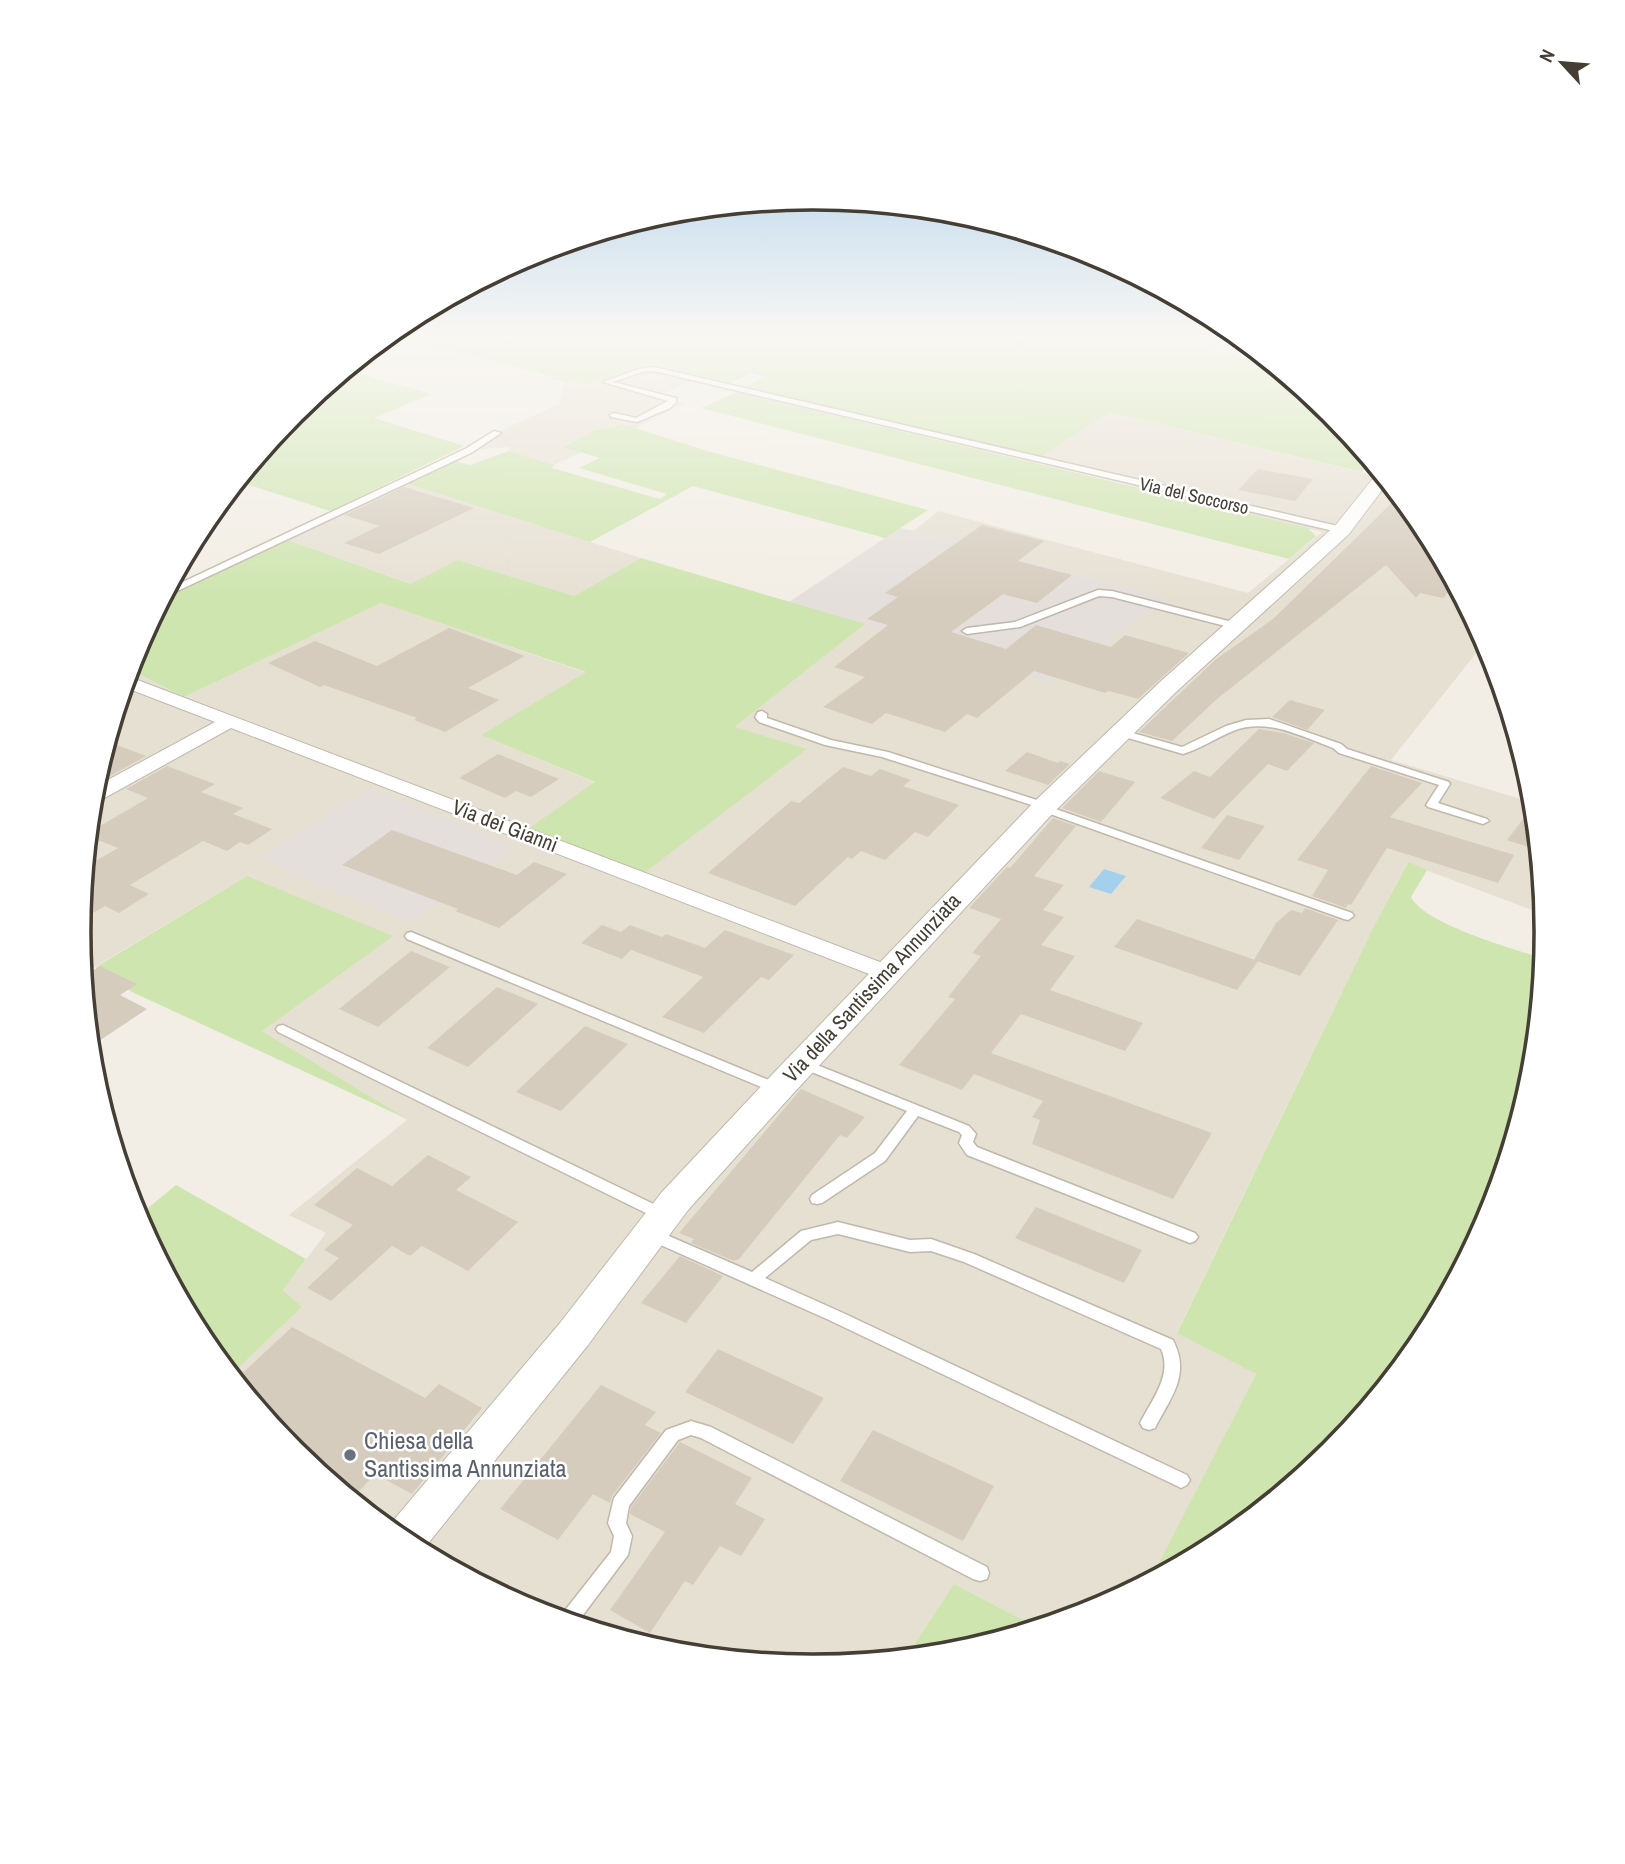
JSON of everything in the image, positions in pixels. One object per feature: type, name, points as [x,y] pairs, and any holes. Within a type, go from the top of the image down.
[{"type":"street","name":"Via della Santissima Annunziata","points":[[411,1531],[574,1334],[657,1225],[885,972],[1044,807],[1168,687],[1342,530],[1377,484]]},
{"type":"street","name":"Via dei Gianni","points":[[135,684],[885,972]]},
{"type":"street","points":[[105,790],[230,721]]},
{"type":"lane","name":"Via del Soccorso","points":[[898,426],[1342,530]]},
{"type":"lane","points":[[179,587],[468,451],[497,433]]},
{"type":"lane","points":[[967,631],[1017,625],[1098,593],[1112,594],[1237,626]]},
{"type":"lane","points":[[762,714],[760,717],[763,720],[829,743],[884,754],[1044,807],[1348,916]]},
{"type":"lane","points":[[1122,733],[1183,751],[1246,723],[1269,722],[1282,725],[1337,746],[1343,751],[1445,784],[1432,805],[1483,821]]},
{"type":"lane","points":[[411,936],[778,1089]]},
{"type":"lane","points":[[282,1029],[657,1225],[753,1280],[1181,1480]]},
{"type":"lane","points":[[802,1063],[964,1129],[970,1134],[966,1143],[972,1151],[1191,1237]]},
{"type":"lane","points":[[817,1199],[880,1157],[916,1109]]},
{"type":"lane","points":[[753,1280],[806,1235],[838,1228],[910,1246],[931,1245],[969,1258],[1167,1345],[1174,1357],[1174,1373],[1149,1423]]},
{"type":"lane","points":[[573,1612],[618,1555],[623,1536],[617,1523],[620,1503],[672,1435],[691,1427],[980,1573]]},
{"type":"shaded area","points":[[511,426],[614,426],[593,431],[564,446],[582,452],[554,465],[509,451],[509,447],[470,450]]},
{"type":"shaded area","points":[[1088,426],[1167,426],[1370,474],[1412,531],[1437,571],[1477,652],[1391,760],[1521,799],[1528,838],[1533,911],[1407,863],[1177,1332],[1256,1374],[1158,1565],[1089,1599],[1025,1621],[954,1584],[913,1646],[860,1652],[765,1652],[672,1640],[626,1629],[536,1599],[452,1557],[373,1504],[302,1442],[238,1368],[302,1307],[283,1290],[326,1233],[289,1215],[407,1120],[262,1031],[247,876],[93,968],[91,932],[97,838],[116,745],[139,674],[184,697],[381,603],[587,673],[481,735],[596,783],[529,829],[806,749],[735,727],[865,624],[1051,684],[1166,598],[914,531],[938,511],[1248,593],[1322,532],[1034,461]]},
{"type":"shaded area","points":[[405,483],[641,558],[574,596],[458,560],[412,584],[288,540]]},
{"type":"shaded area","points":[[900,528],[1167,598],[1051,684],[789,602]]},
{"type":"shaded area","points":[[368,789],[516,846],[411,923],[259,858]]},
{"type":"green space","points":[[298,426],[400,426],[464,446],[330,511],[247,484]]},
{"type":"green space","points":[[629,426],[707,451],[928,510],[885,538],[693,486],[590,542],[405,483],[451,460],[470,465],[509,451],[554,465],[552,468],[660,499],[667,494],[579,468],[600,458],[563,447],[593,431]]},
{"type":"green space","points":[[771,426],[880,426],[1308,528],[1316,536],[1289,559]]},
{"type":"green space","points":[[902,426],[1088,426],[1039,458]]},
{"type":"green space","points":[[1168,426],[1327,426],[1365,469],[1362,472]]},
{"type":"green space","points":[[288,540],[411,584],[458,560],[574,596],[641,558],[865,624],[735,727],[807,749],[644,873],[528,829],[595,782],[481,735],[586,672],[381,603],[184,697],[139,674],[177,590]]},
{"type":"green space","points":[[1408,862],[1427,870],[1411,897],[1419,907],[1451,926],[1533,955],[1528,1026],[1520,1073],[1496,1164],[1460,1251],[1437,1293],[1385,1371],[1355,1408],[1323,1442],[1252,1504],[1213,1532],[1158,1565],[1256,1374],[1177,1333],[1375,924]]},
{"type":"green space","points":[[247,876],[393,936],[262,1031],[407,1119],[132,992],[96,967]]},
{"type":"green space","points":[[176,1185],[306,1259],[283,1290],[302,1307],[238,1368],[188,1293],[147,1209]]},
{"type":"green space","points":[[954,1584],[1025,1621],[953,1640],[913,1646]]},
{"type":"water","points":[[1104,869],[1126,876],[1111,894],[1089,887]]},
{"type":"building","points":[[1258,469],[1313,479],[1295,501],[1238,490]]},
{"type":"building","points":[[404,487],[474,508],[379,554],[344,543],[379,526],[345,515]]},
{"type":"building","points":[[1392,503],[1449,592],[1443,598],[1420,593],[1416,598],[1386,565],[1217,699],[1172,741],[1139,732],[1215,660],[1273,619]]},
{"type":"building","points":[[982,525],[1044,541],[1018,561],[1072,575],[1037,603],[1003,594],[951,632],[1006,649],[1036,625],[1111,647],[1125,635],[1189,653],[1138,699],[1109,691],[1105,693],[1034,671],[977,718],[967,714],[945,732],[886,713],[872,724],[823,707],[865,677],[834,667],[888,625],[867,619],[898,597],[885,593]]},
{"type":"building","points":[[449,628],[525,656],[468,688],[499,700],[445,732],[414,720],[417,718],[324,685],[320,687],[268,663],[315,641],[377,666]]},
{"type":"building","points":[[1290,700],[1325,710],[1307,730],[1272,717]]},
{"type":"building","points":[[1259,729],[1314,743],[1287,771],[1268,764],[1214,819],[1160,798],[1194,771],[1210,777]]},
{"type":"building","points":[[116,745],[146,756],[108,777]]},
{"type":"building","points":[[1027,752],[1058,763],[1060,761],[1070,764],[1048,785],[1005,771]]},
{"type":"building","points":[[498,754],[559,779],[531,797],[516,791],[505,798],[459,778]]},
{"type":"building","points":[[167,766],[215,784],[201,792],[243,808],[233,814],[272,829],[248,845],[240,842],[227,851],[203,841],[130,885],[149,894],[119,913],[105,906],[92,914],[95,861],[118,848],[97,840],[99,827],[148,798],[126,789]]},
{"type":"building","points":[[1371,766],[1422,783],[1390,817],[1514,855],[1498,883],[1387,848],[1351,905],[1348,904],[1346,908],[1312,896],[1328,870],[1297,860]]},
{"type":"building","points":[[843,767],[871,776],[880,769],[911,780],[903,786],[959,805],[928,837],[915,832],[885,860],[861,851],[852,859],[848,857],[795,906],[708,873],[791,801],[799,803]]},
{"type":"building","points":[[1099,771],[1135,782],[1101,822],[1062,808]]},
{"type":"building","points":[[1227,815],[1265,826],[1239,860],[1201,848]]},
{"type":"building","points":[[1524,817],[1529,847],[1507,840]]},
{"type":"building","points":[[1053,818],[1076,826],[1034,876],[1064,885],[1043,910],[1064,917],[1041,945],[1075,956],[1050,990],[1143,1023],[1125,1051],[1021,1014],[991,1053],[1212,1133],[1173,1199],[1032,1144],[1040,1120],[1032,1117],[1043,1101],[974,1074],[962,1090],[899,1065],[955,999],[948,997],[981,956],[972,953],[1001,919],[969,908],[1007,867],[1010,868]]},
{"type":"building","points":[[392,830],[517,875],[534,862],[567,874],[499,928],[455,911],[458,909],[342,865]]},
{"type":"building","points":[[1305,908],[1338,920],[1300,976],[1254,960],[1276,923],[1291,910],[1302,913]]},
{"type":"building","points":[[1137,919],[1258,961],[1237,990],[1114,947]]},
{"type":"building","points":[[602,925],[621,932],[630,925],[705,948],[725,930],[794,955],[769,980],[761,977],[704,1033],[662,1017],[703,977],[631,950],[622,959],[581,943]]},
{"type":"building","points":[[411,951],[450,967],[378,1027],[339,1009]]},
{"type":"building","points":[[100,966],[137,984],[120,995],[147,1009],[99,1041],[97,1026],[93,971]]},
{"type":"building","points":[[497,987],[538,1004],[468,1067],[427,1048]]},
{"type":"building","points":[[585,1026],[628,1044],[561,1111],[516,1092]]},
{"type":"building","points":[[801,1089],[865,1117],[847,1138],[840,1135],[739,1259],[734,1261],[691,1243],[694,1239],[679,1233]]},
{"type":"building","points":[[428,1155],[471,1177],[456,1190],[518,1222],[468,1271],[422,1246],[410,1256],[392,1246],[331,1301],[307,1288],[339,1258],[324,1250],[353,1225],[314,1205],[357,1168],[392,1186]]},
{"type":"building","points":[[1036,1207],[1142,1250],[1124,1283],[1015,1238]]},
{"type":"building","points":[[680,1256],[723,1276],[686,1323],[641,1303]]},
{"type":"building","points":[[292,1327],[425,1398],[439,1384],[482,1408],[412,1494],[375,1474],[359,1492],[302,1442],[242,1373]]},
{"type":"building","points":[[718,1349],[824,1398],[793,1444],[685,1392]]},
{"type":"building","points":[[601,1385],[656,1412],[645,1425],[661,1433],[612,1496],[610,1503],[593,1494],[558,1540],[500,1509]]},
{"type":"building","points":[[873,1430],[994,1486],[963,1541],[840,1481]]},
{"type":"building","points":[[680,1442],[752,1478],[735,1504],[765,1519],[741,1556],[720,1546],[693,1585],[685,1581],[650,1633],[610,1610],[665,1532],[630,1514],[631,1507]]},
{"type":"place","name":"Chiesa della Santissima Annunziata","points":[[350,1455]]}]
